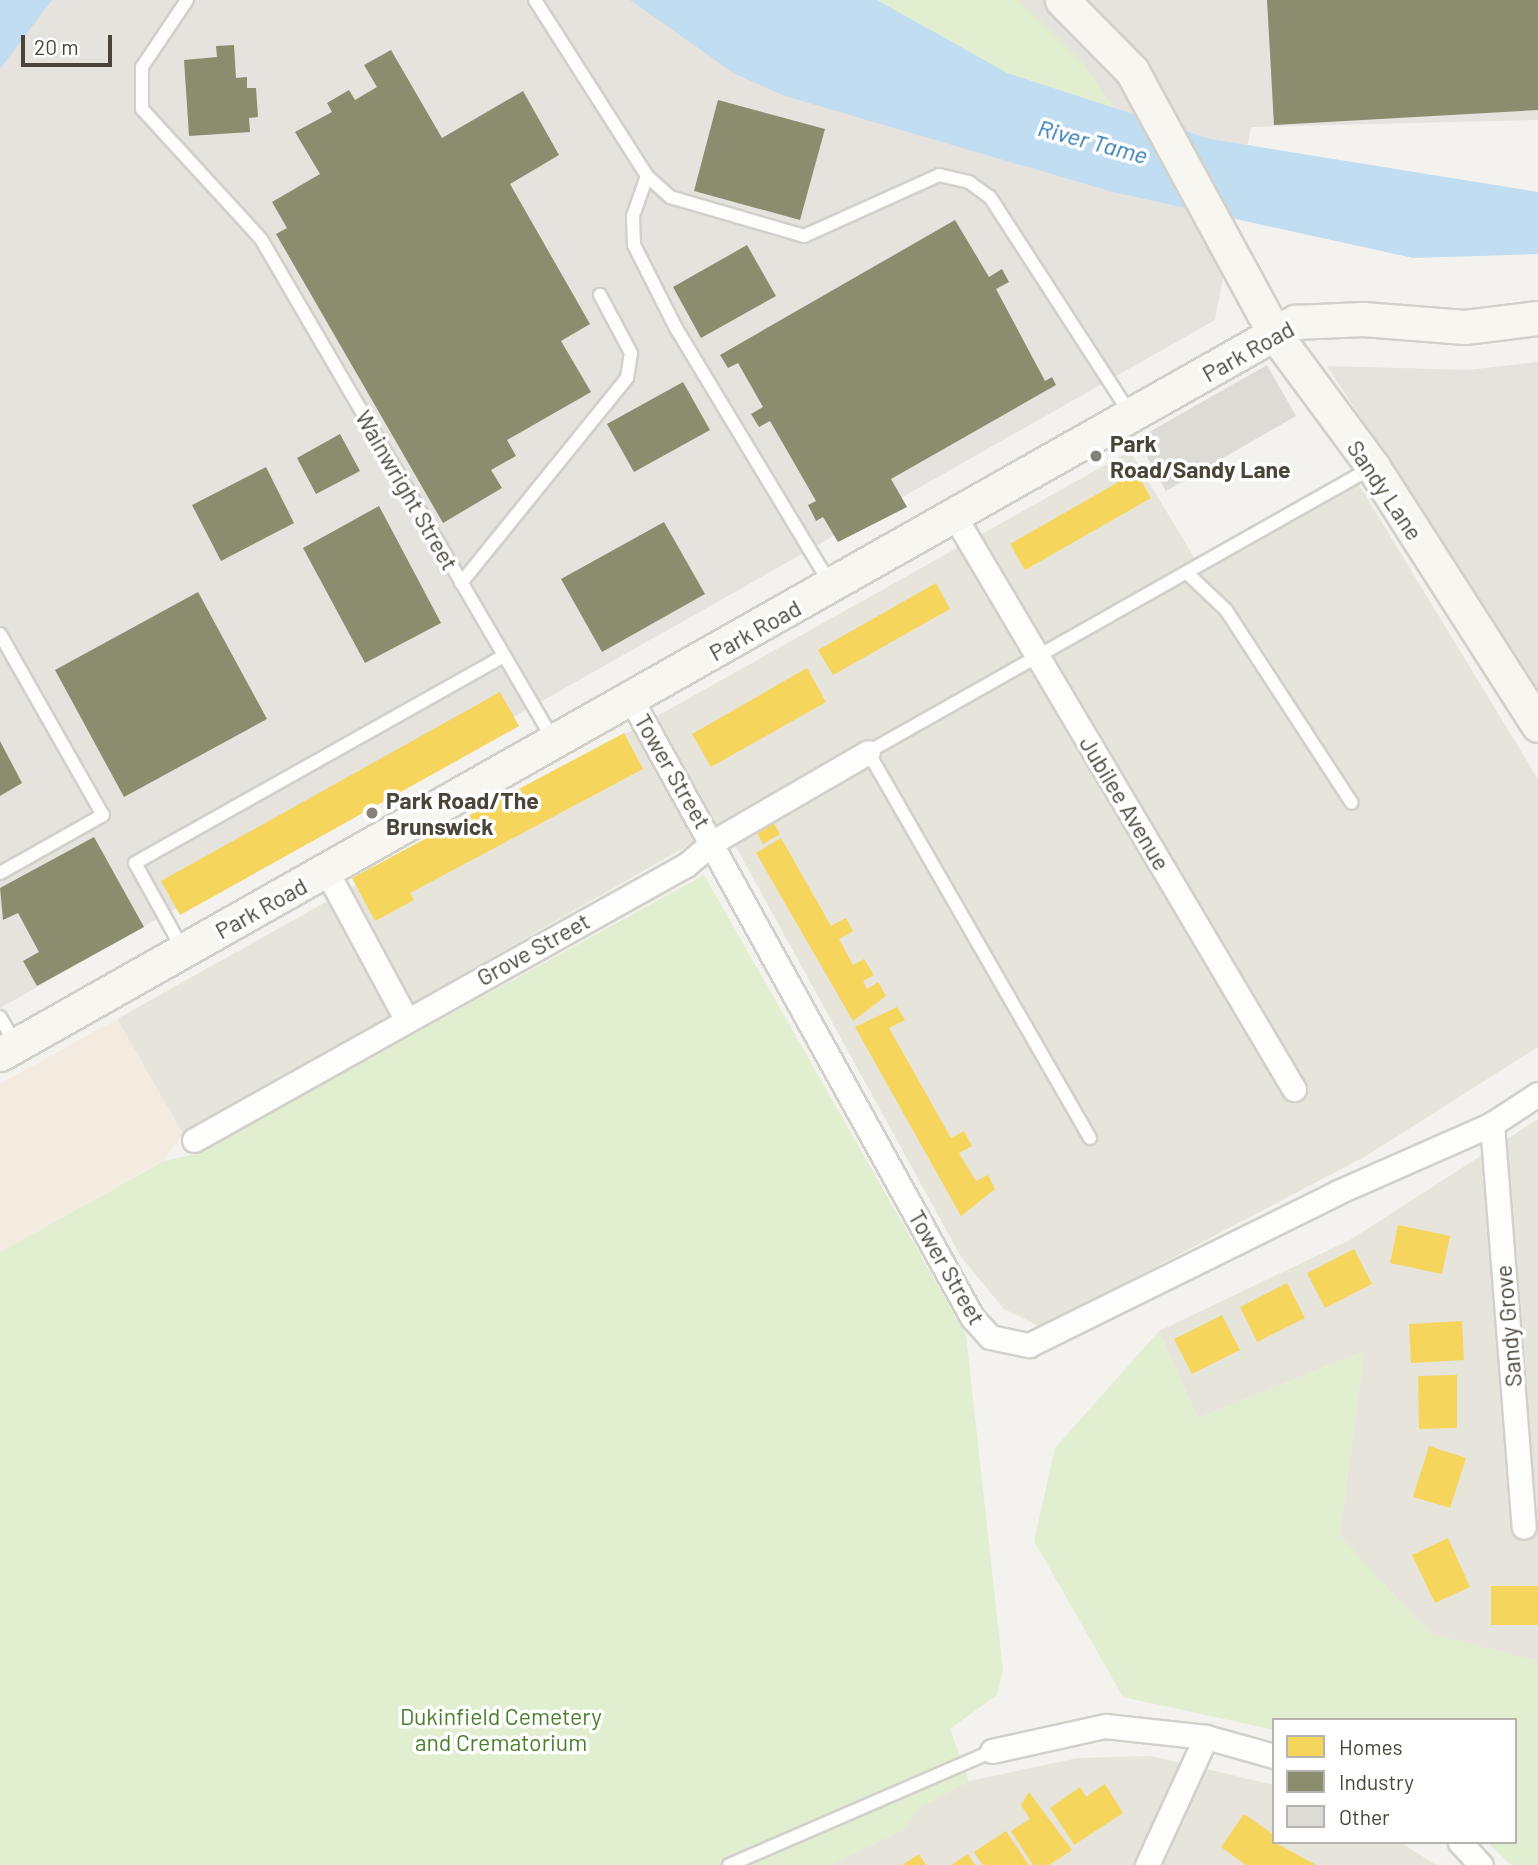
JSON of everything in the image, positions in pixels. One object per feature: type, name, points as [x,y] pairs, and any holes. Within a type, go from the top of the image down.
[{"type":"main road","name":"Sandy Lane","points":[[1062,0],[1132,71],[1228,258],[1274,333],[1373,467],[1538,725]]},
{"type":"main road","name":"Park Road","points":[[5,1039],[184,951],[327,872],[554,741],[1133,419],[1274,333],[1317,319],[1465,327],[1538,318]]},
{"type":"street","name":"Jubilee Avenue","points":[[955,517],[1294,1089]]},
{"type":"street","name":"Tower Street","points":[[631,699],[713,842],[972,1317],[1004,1343],[1029,1345],[1338,1192],[1492,1124],[1538,1094]]},
{"type":"street","name":"Grove Street","points":[[194,1140],[406,1019],[686,865],[713,842],[868,752]]},
{"type":"street","points":[[327,872],[406,1019]]},
{"type":"street","name":"Sandy Grove","points":[[1492,1124],[1524,1527]]},
{"type":"street","points":[[992,1751],[1105,1726],[1206,1737],[1272,1755]]},
{"type":"street","points":[[1152,1864],[1206,1737]]},
{"type":"street","points":[[1462,1844],[1481,1865]]},
{"type":"lane","name":"Wainwright Street","points":[[187,0],[142,67],[142,110],[261,239],[554,741]]},
{"type":"lane","points":[[535,0],[647,176],[670,197],[804,236],[939,175],[969,182],[990,197],[1133,419]]},
{"type":"lane","points":[[647,176],[633,216],[634,245],[676,328],[832,587]]},
{"type":"lane","points":[[461,583],[627,377],[631,353],[600,295]]},
{"type":"lane","points":[[1090,1138],[868,752],[1037,655],[1189,575],[1373,467]]},
{"type":"lane","points":[[1189,575],[1226,610],[1352,803]]},
{"type":"lane","points":[[0,634],[103,815],[0,873]]},
{"type":"lane","points":[[184,951],[135,863],[505,656]]},
{"type":"lane","points":[[729,1865],[992,1751]]},
{"type":"shaded area","points":[[0,0],[1538,0],[1538,120],[1251,127],[1215,320],[0,1008]]},
{"type":"shaded area","points":[[1538,362],[1538,689],[1327,366],[1468,370]]},
{"type":"shaded area","points":[[1130,451],[1200,567],[1350,470],[1538,779],[1538,1047],[1366,1156],[1041,1327],[1004,1309],[961,1257],[724,825],[183,1134],[117,1019]]},
{"type":"shaded area","points":[[117,1019],[183,1134],[164,1160],[0,1252],[0,1084]]},
{"type":"shaded area","points":[[1538,1119],[1538,1661],[1429,1633],[1340,1536],[1364,1351],[1198,1418],[1159,1331],[1350,1240]]},
{"type":"shaded area","points":[[1151,1756],[1272,1785],[1272,1844],[1403,1844],[1436,1865],[830,1865],[902,1830],[921,1807],[969,1781],[1078,1758]]},
{"type":"green space","points":[[877,0],[1019,0],[1084,64],[1116,110],[1007,73]]},
{"type":"green space","name":"Dukinfield Cemetery and Crematorium","points":[[704,875],[966,1335],[1003,1671],[997,1695],[950,1729],[969,1781],[921,1807],[902,1830],[830,1865],[0,1865],[0,1252],[164,1161],[196,1154]]},
{"type":"green space","points":[[1159,1331],[1198,1418],[1364,1351],[1340,1536],[1429,1633],[1538,1661],[1538,1865],[1511,1865],[1489,1844],[1517,1844],[1517,1718],[1272,1718],[1272,1730],[1123,1697],[1034,1541],[1055,1448]]},
{"type":"water","points":[[0,0],[52,0],[0,69]]},
{"type":"water","name":"River Tame","points":[[630,0],[877,0],[1007,73],[1210,139],[1538,192],[1538,254],[1413,258],[1113,192],[785,96],[735,74]]},
{"type":"building: Homes","points":[[1136,472],[1151,498],[1025,570],[1010,544]]},
{"type":"building: Homes","points":[[936,583],[950,609],[833,675],[818,650]]},
{"type":"building: Homes","points":[[807,668],[826,702],[711,767],[692,734]]},
{"type":"building: Homes","points":[[500,692],[519,726],[180,915],[161,881]]},
{"type":"building: Homes","points":[[624,733],[643,769],[410,893],[414,900],[375,921],[352,878]]},
{"type":"building: Homes","points":[[773,821],[780,834],[763,844],[756,831]]},
{"type":"building: Homes","points":[[781,838],[831,926],[846,918],[853,931],[839,939],[853,965],[864,959],[874,975],[863,981],[867,989],[878,982],[886,996],[853,1021],[756,853]]},
{"type":"building: Homes","points":[[897,1007],[905,1020],[889,1028],[951,1138],[964,1131],[972,1146],[959,1153],[976,1181],[988,1175],[995,1189],[961,1216],[855,1027]]},
{"type":"building: Homes","points":[[1398,1225],[1450,1236],[1442,1274],[1390,1263]]},
{"type":"building: Homes","points":[[1354,1249],[1372,1284],[1325,1308],[1307,1273]]},
{"type":"building: Homes","points":[[1287,1283],[1305,1318],[1257,1342],[1240,1307]]},
{"type":"building: Homes","points":[[1222,1315],[1240,1350],[1192,1374],[1174,1339]]},
{"type":"building: Homes","points":[[1462,1321],[1464,1360],[1411,1363],[1409,1324]]},
{"type":"building: Homes","points":[[1457,1375],[1457,1428],[1419,1429],[1418,1376]]},
{"type":"building: Homes","points":[[1429,1446],[1466,1458],[1450,1508],[1413,1497]]},
{"type":"building: Homes","points":[[1448,1538],[1470,1587],[1435,1603],[1412,1555]]},
{"type":"building: Homes","points":[[1491,1586],[1538,1586],[1538,1625],[1491,1625]]},
{"type":"building: Homes","points":[[1105,1784],[1123,1813],[1074,1845],[1050,1808],[1080,1787],[1086,1797]]},
{"type":"building: Homes","points":[[1029,1792],[1072,1850],[1049,1865],[1033,1865],[1011,1831],[1030,1819],[1021,1805]]},
{"type":"building: Homes","points":[[1244,1814],[1272,1834],[1272,1844],[1278,1844],[1316,1865],[1246,1865],[1221,1847]]},
{"type":"building: Homes","points":[[1006,1831],[1029,1865],[983,1865],[974,1852]]},
{"type":"building: Homes","points":[[919,1854],[926,1865],[902,1865]]},
{"type":"building: Homes","points":[[968,1854],[975,1865],[951,1865]]},
{"type":"building: Industry","points":[[1267,0],[1538,0],[1538,110],[1274,125]]},
{"type":"building: Industry","points":[[234,45],[236,78],[247,77],[247,88],[256,88],[258,117],[249,118],[250,132],[189,136],[184,60],[217,57],[216,46]]},
{"type":"building: Industry","points":[[391,50],[442,138],[523,91],[559,155],[510,184],[590,324],[561,341],[591,392],[507,440],[516,456],[491,470],[502,488],[443,523],[276,234],[287,228],[272,202],[320,174],[295,132],[332,112],[327,103],[349,90],[355,100],[377,87],[364,65]]},
{"type":"building: Industry","points":[[718,100],[825,129],[800,220],[694,191]]},
{"type":"building: Industry","points":[[955,220],[989,277],[1002,269],[1009,282],[996,289],[1045,381],[1052,377],[1056,385],[891,479],[907,507],[838,542],[823,517],[816,521],[808,505],[816,501],[770,421],[759,427],[751,414],[763,407],[738,363],[728,368],[720,355]]},
{"type":"building: Industry","points":[[747,245],[776,296],[701,338],[673,287]]},
{"type":"building: Industry","points":[[683,382],[710,430],[634,472],[607,424]]},
{"type":"building: Industry","points":[[340,434],[360,471],[316,494],[297,458]]},
{"type":"building: Industry","points":[[266,467],[294,523],[221,561],[192,505]]},
{"type":"building: Industry","points":[[379,506],[441,623],[365,663],[303,548]]},
{"type":"building: Industry","points":[[664,522],[705,594],[602,652],[561,579]]},
{"type":"building: Industry","points":[[198,592],[267,719],[124,797],[55,670]]},
{"type":"building: Industry","points":[[0,741],[22,783],[0,796]]},
{"type":"building: Industry","points":[[94,837],[144,927],[37,986],[23,961],[39,952],[18,913],[3,920],[0,888]]},
{"type":"building: Other","points":[[1267,365],[1296,416],[1166,491],[1137,439]]},
{"type":"place","name":"Park Road/Sandy Lane","points":[[1096,456]]},
{"type":"place","name":"Park Road/The Brunswick","points":[[372,813]]}]
